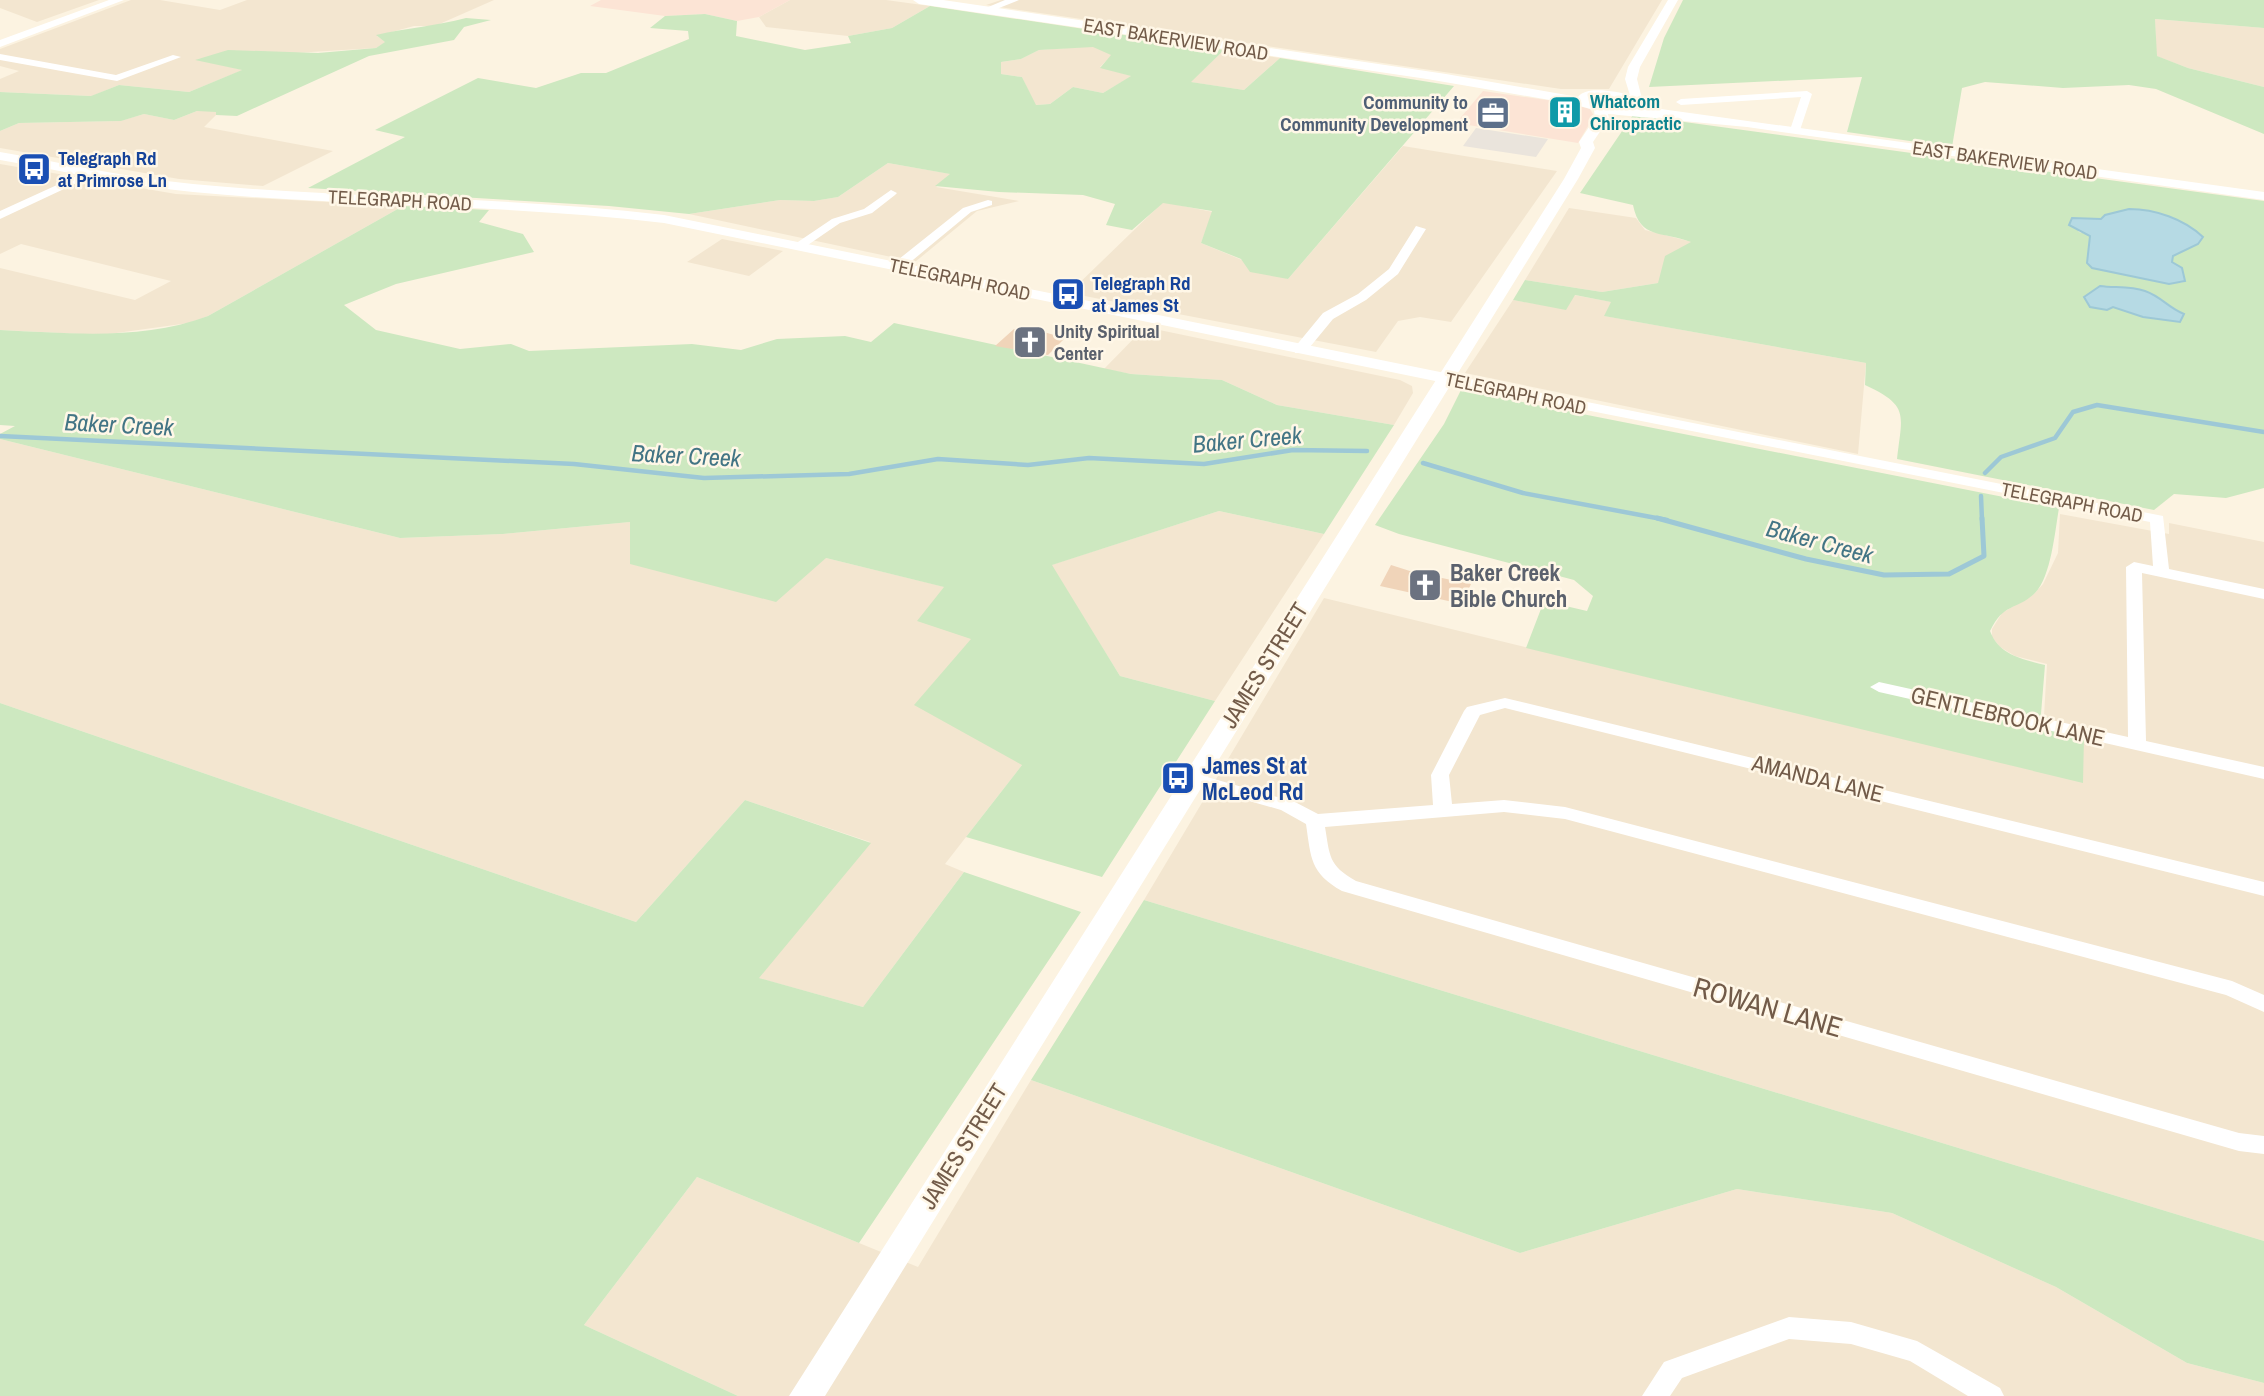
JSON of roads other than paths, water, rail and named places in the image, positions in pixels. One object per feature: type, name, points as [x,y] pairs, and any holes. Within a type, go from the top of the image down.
[{"type":"main road","name":"EAST BAKERVIEW ROAD","points":[[919,0],[1747,124],[2264,196]]},
{"type":"main road","name":"JAMES STREET","points":[[1588,148],[1586,142],[1602,118],[1603,101]]},
{"type":"main road","name":"JAMES STREET","points":[[806,1396],[1588,148],[1597,143],[1617,117],[1636,106]]},
{"type":"street","points":[[0,44],[119,0]]},
{"type":"street","points":[[986,10],[1014,0]]},
{"type":"street","points":[[1636,106],[1631,79],[1634,67],[1673,0]]},
{"type":"street","points":[[0,57],[110,78],[132,75],[177,57]]},
{"type":"street","points":[[1603,101],[1631,79]]},
{"type":"street","points":[[1681,102],[1807,94],[1796,130]]},
{"type":"street","name":"TELEGRAPH ROAD","points":[[0,156],[195,188],[615,213],[664,219],[1300,350],[2158,519],[2161,571]]},
{"type":"street","points":[[0,215],[92,172]]},
{"type":"street","points":[[798,246],[836,221],[868,211],[891,193]]},
{"type":"street","points":[[898,267],[967,210],[988,203]]},
{"type":"street","points":[[1300,350],[1328,316],[1362,297],[1394,271],[1420,229]]},
{"type":"street","name":"GENTLEBROOK LANE","points":[[2137,745],[2134,567],[2264,594]]},
{"type":"street","name":"GENTLEBROOK LANE","points":[[1880,687],[2264,773]]},
{"type":"street","name":"AMANDA LANE","points":[[1443,809],[1440,775],[1473,711],[1504,703],[2264,889]]},
{"type":"street","points":[[1193,779],[1288,806],[1315,821],[1346,821],[1443,809],[1504,806],[1565,813],[2232,989],[2264,1004]]},
{"type":"street","name":"ROWAN LANE","points":[[1315,821],[1317,853],[1321,864],[1337,880],[1349,886],[2239,1142],[2264,1145]]},
{"type":"street","points":[[1655,1396],[1673,1370],[1789,1328],[1851,1333],[1917,1352],[1987,1395]]},
{"type":"water","points":[[2129,209],[2169,216],[2203,237],[2198,244],[2173,256],[2172,262],[2182,268],[2185,281],[2169,284],[2092,268],[2087,263],[2090,236],[2069,225],[2072,218],[2101,219],[2105,215]]},
{"type":"water","points":[[2100,286],[2145,291],[2184,314],[2180,322],[2143,317],[2113,307],[2107,310],[2090,307],[2084,297]]},
{"type":"waterway","name":"Baker Creek","points":[[1985,473],[2001,457],[2055,438],[2073,412],[2097,405],[2264,432]]},
{"type":"waterway","name":"Baker Creek","points":[[0,436],[574,464],[704,478],[849,474],[938,459],[1028,465],[1089,458],[1204,464],[1293,450],[1367,451]]},
{"type":"waterway","name":"Baker Creek","points":[[1423,463],[1523,493],[1658,518]]},
{"type":"waterway","name":"Baker Creek","points":[[1981,496],[1982,520]]},
{"type":"waterway","name":"Baker Creek","points":[[1658,518],[1667,520]]},
{"type":"waterway","name":"Baker Creek","points":[[1658,518],[1806,559],[1884,575],[1949,574],[1984,556],[1982,518]]},
{"type":"place","name":"Whatcom Chiropractic","points":[[1565,112]]},
{"type":"place","name":"Community to Community Development","points":[[1493,113]]},
{"type":"place","name":"Telegraph Rd at Primrose Ln","points":[[34,169]]},
{"type":"place","name":"Telegraph Rd at James St","points":[[1068,294]]},
{"type":"place","name":"Unity Spiritual Center","points":[[1030,342]]},
{"type":"place","name":"Baker Creek Bible Church","points":[[1425,585]]},
{"type":"place","name":"James St at McLeod Rd","points":[[1178,778]]}]
